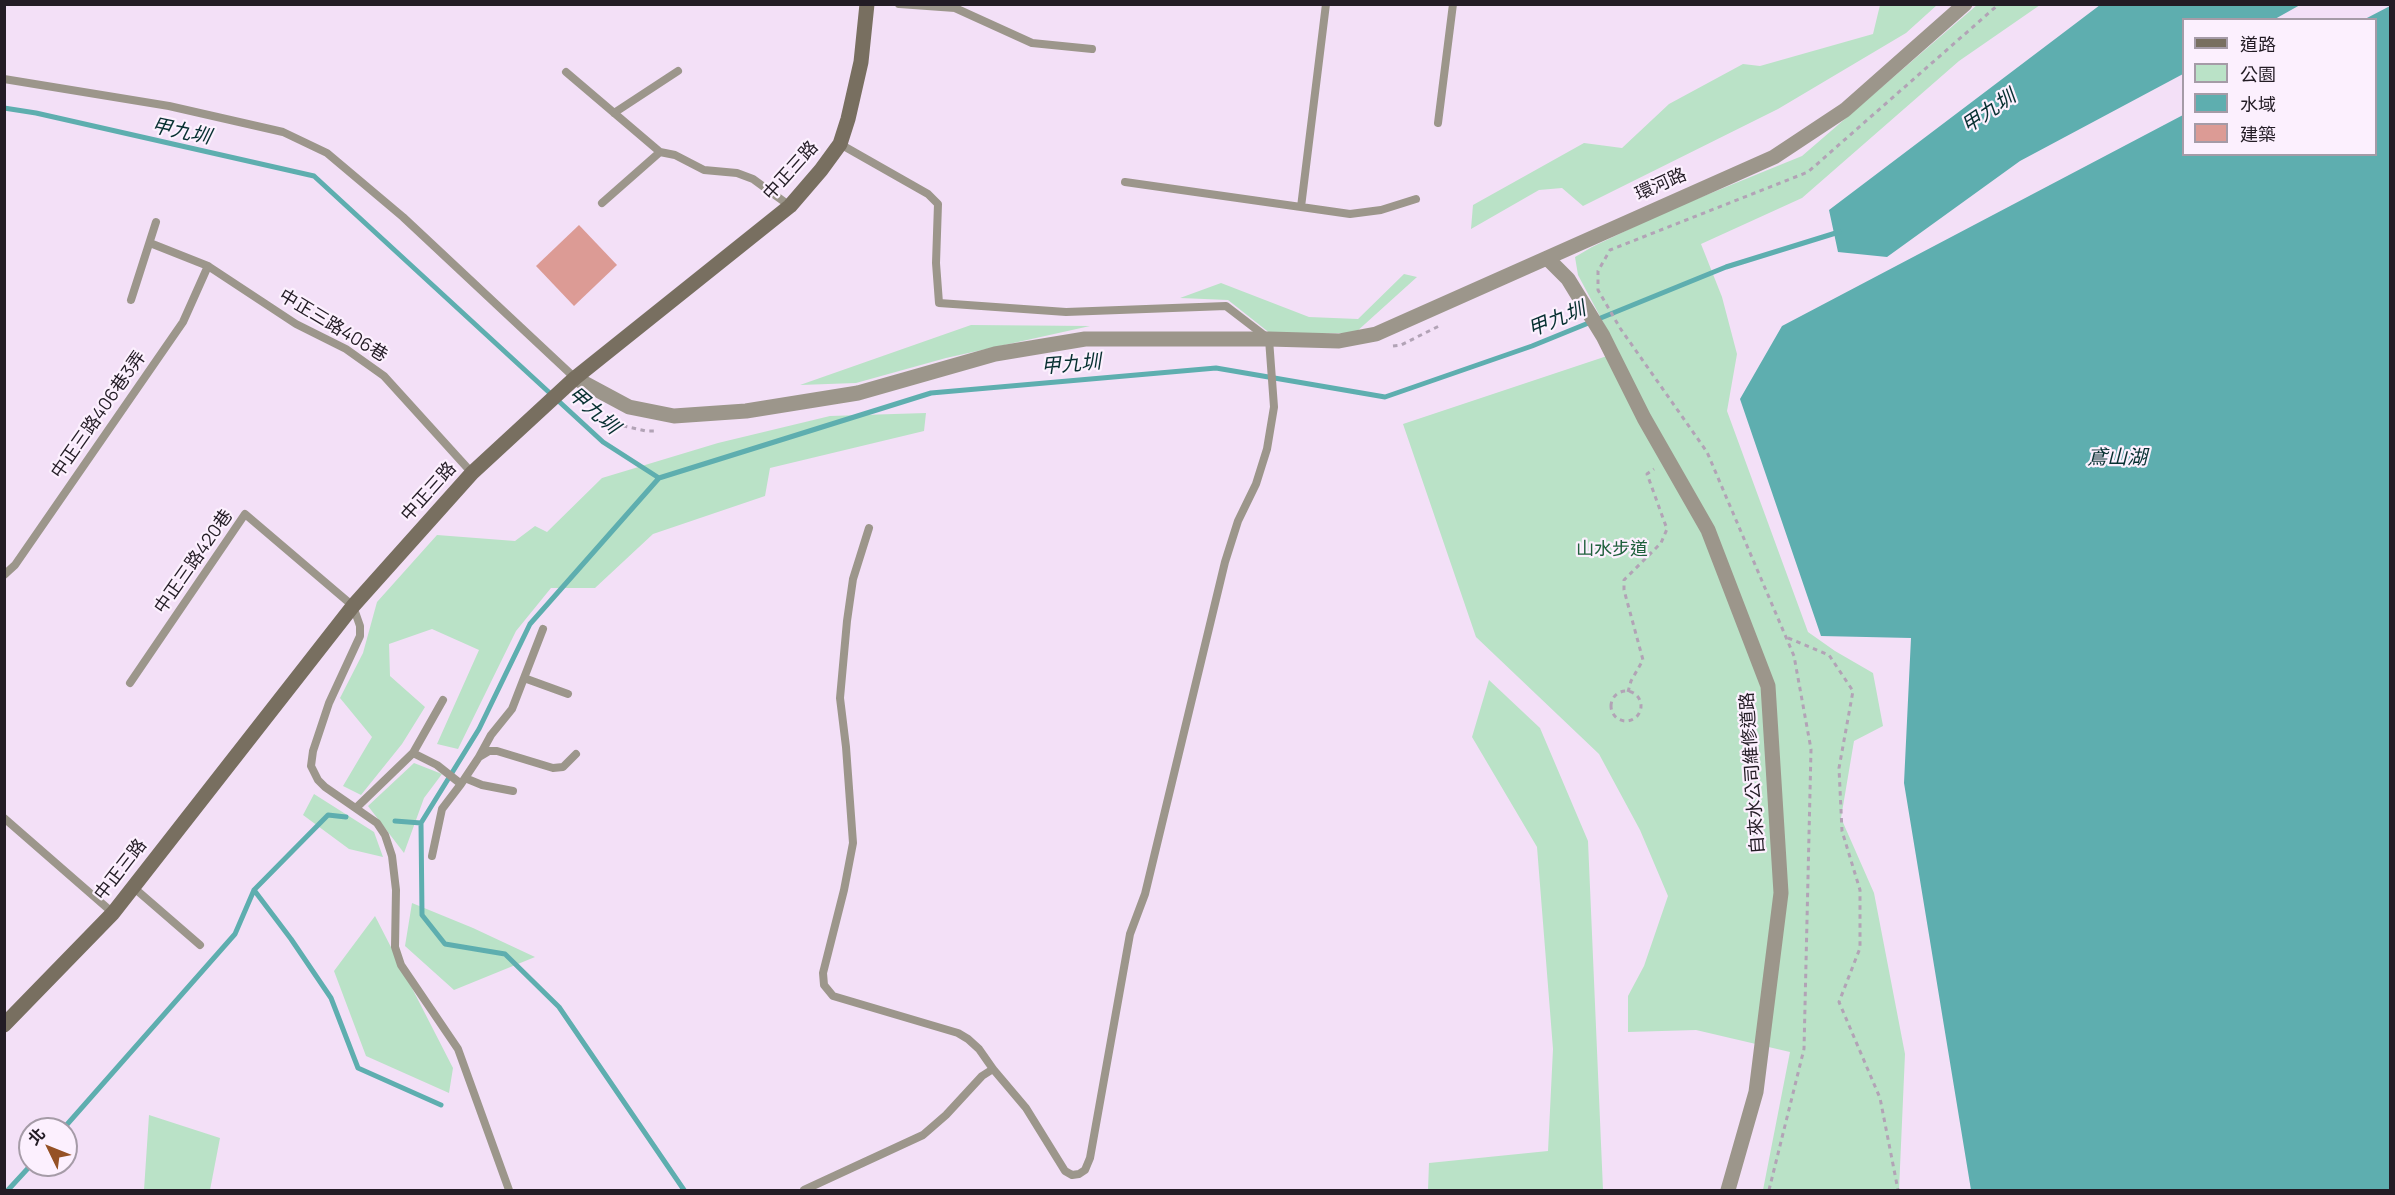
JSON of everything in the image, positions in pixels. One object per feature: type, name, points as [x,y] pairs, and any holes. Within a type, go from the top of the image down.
[{"type":"street","name":"中正三路","points":[[4,1025],[113,913],[353,606],[472,473],[572,381],[790,206],[821,170],[840,144],[848,119],[861,62],[867,4]]},
{"type":"street","name":"環河路","points":[[572,381],[629,407],[674,416],[746,411],[858,393],[995,354],[1085,339],[1340,341],[1376,334],[1548,259],[1675,199],[1774,157],[1845,110],[1965,4]]},
{"type":"street","name":"自來水公司維修道路","points":[[1548,259],[1568,279],[1604,336],[1644,418],[1708,530],[1768,686],[1781,893],[1756,1092],[1728,1191]]},
{"type":"lane","points":[[899,4],[955,8],[1032,43],[1092,49]]},
{"type":"lane","points":[[1300,207],[1326,4]]},
{"type":"lane","points":[[1438,123],[1453,4]]},
{"type":"lane","points":[[614,113],[678,70]]},
{"type":"lane","points":[[566,72],[660,152],[675,155],[704,170],[737,173],[753,179],[790,206]]},
{"type":"lane","points":[[4,79],[169,106],[283,132],[327,153],[403,217],[572,381]]},
{"type":"lane","points":[[840,144],[918,187],[938,204],[936,263],[939,303],[1066,312],[1226,306],[1269,339],[1274,407],[1267,449],[1256,484],[1238,521],[1225,562],[1145,894],[1130,934],[1090,1158],[1085,1170],[1079,1174],[1072,1175],[1065,1171],[1026,1108],[993,1069],[979,1048],[958,1033],[833,996],[824,985],[823,973],[844,890],[852,843],[846,747],[840,698],[853,579],[869,528]]},
{"type":"lane","points":[[602,203],[660,152]]},
{"type":"lane","points":[[1125,182],[1350,214],[1381,210],[1416,199]]},
{"type":"lane","points":[[131,300],[156,222]]},
{"type":"lane","name":"中正三路406巷","points":[[150,243],[207,266],[296,324],[346,349],[384,376],[472,473]]},
{"type":"lane","name":"中正三路406巷3弄","points":[[4,575],[15,565],[183,322],[207,266]]},
{"type":"lane","name":"中正三路420巷","points":[[130,683],[245,514],[353,606]]},
{"type":"lane","points":[[353,606],[360,626],[360,636],[329,703],[312,751],[311,766],[318,780],[325,787],[377,823],[385,835],[392,856],[396,890],[395,947],[401,965],[458,1049],[509,1191]]},
{"type":"lane","points":[[432,856],[442,809],[491,735],[512,709],[543,629]]},
{"type":"lane","points":[[524,678],[568,693]]},
{"type":"lane","points":[[356,808],[413,753],[442,700]]},
{"type":"lane","points":[[479,756],[489,751],[497,751],[553,768],[562,767],[576,754]]},
{"type":"lane","points":[[413,753],[460,781],[513,791]]},
{"type":"lane","points":[[4,818],[113,913]]},
{"type":"lane","points":[[133,887],[200,945]]},
{"type":"lane","points":[[804,1191],[923,1135],[946,1115],[982,1076],[993,1069]]},
{"type":"path","points":[[1601,253],[1610,250]]},
{"type":"path","points":[[1598,290],[1620,328]]},
{"type":"path","points":[[1390,346],[1401,345],[1443,324]]},
{"type":"path","points":[[605,414],[620,425],[646,431],[667,430]]},
{"type":"path","points":[[1628,692],[1631,681],[1643,660],[1624,590],[1624,580],[1661,543],[1666,529],[1647,474],[1667,460]]},
{"type":"path","points":[[1787,638],[1829,655],[1853,691],[1839,768],[1842,831],[1860,890],[1860,948],[1839,1002],[1880,1098],[1898,1191]]},
{"type":"path","points":[[1628,692],[1640,700],[1641,710],[1635,718],[1625,721],[1617,718],[1612,705],[1619,694],[1628,692]]},
{"type":"green space","points":[[1880,5],[1937,5],[1906,33],[1778,109],[1583,206],[1562,188],[1539,190],[1471,229],[1473,205],[1584,143],[1622,148],[1669,104],[1743,64],[1760,66],[1873,34]]},
{"type":"green space","name":"山水步道","points":[[1977,5],[2040,5],[1959,61],[1802,198],[1701,244],[1722,297],[1737,354],[1727,411],[1808,632],[1873,673],[1883,726],[1854,741],[1841,818],[1874,893],[1905,1054],[1899,1190],[1763,1190],[1790,1052],[1696,1030],[1628,1032],[1628,996],[1644,966],[1668,896],[1640,830],[1599,754],[1476,637],[1403,424],[1619,352],[1578,275],[1575,257],[1667,211],[1802,156]]},
{"type":"green space","points":[[1404,274],[1417,277],[1355,333],[1271,334],[1228,300],[1180,298],[1221,283],[1309,317],[1358,319]]},
{"type":"green space","points":[[971,325],[1090,326],[946,358],[856,383],[800,385]]},
{"type":"green space","points":[[926,413],[924,431],[770,468],[765,496],[653,534],[595,588],[551,588],[516,631],[458,749],[437,744],[479,650],[432,629],[389,644],[390,676],[425,707],[402,744],[361,795],[343,786],[372,737],[340,698],[363,653],[377,602],[437,535],[515,541],[535,526],[547,532],[602,478],[718,443],[830,416]]},
{"type":"green space","points":[[1489,680],[1540,728],[1588,841],[1603,1190],[1428,1190],[1429,1163],[1548,1151],[1553,1049],[1537,847],[1472,737]]},
{"type":"green space","points":[[414,763],[442,774],[424,798],[404,853],[368,806]]},
{"type":"green space","points":[[314,794],[374,832],[383,857],[349,849],[303,815]]},
{"type":"green space","points":[[412,903],[535,957],[454,990],[405,946]]},
{"type":"green space","points":[[375,916],[453,1068],[449,1093],[366,1056],[334,971]]},
{"type":"green space","points":[[149,1115],[220,1138],[210,1190],[144,1190]]},
{"type":"water","points":[[2100,5],[2300,5],[2277,18],[2182,18],[2182,75],[2020,161],[1887,257],[1838,252],[1829,210]]},
{"type":"water","name":"鳶山湖","points":[[2390,6],[2390,1190],[1971,1190],[1904,783],[1911,638],[1821,636],[1740,399],[1782,326],[2182,116],[2182,156],[2377,156],[2377,18],[2367,18]]},
{"type":"building","points":[[579,225],[617,265],[574,306],[536,266]]},
{"type":"waterway","name":"甲九圳","points":[[4,108],[36,113],[314,176],[603,442],[659,478],[931,393],[1216,368],[1385,397],[1532,346],[1726,267],[1839,232]]},
{"type":"waterway","points":[[659,478],[530,624],[479,729],[421,823],[422,915],[445,944],[505,954],[559,1007],[684,1190]]},
{"type":"waterway","points":[[74,1117],[235,934],[254,890],[328,815],[346,817]]},
{"type":"waterway","points":[[395,821],[421,823]]},
{"type":"waterway","points":[[254,890],[331,998],[358,1068],[441,1105]]},
{"type":"waterway","points":[[8,1190],[20,1177]]}]
